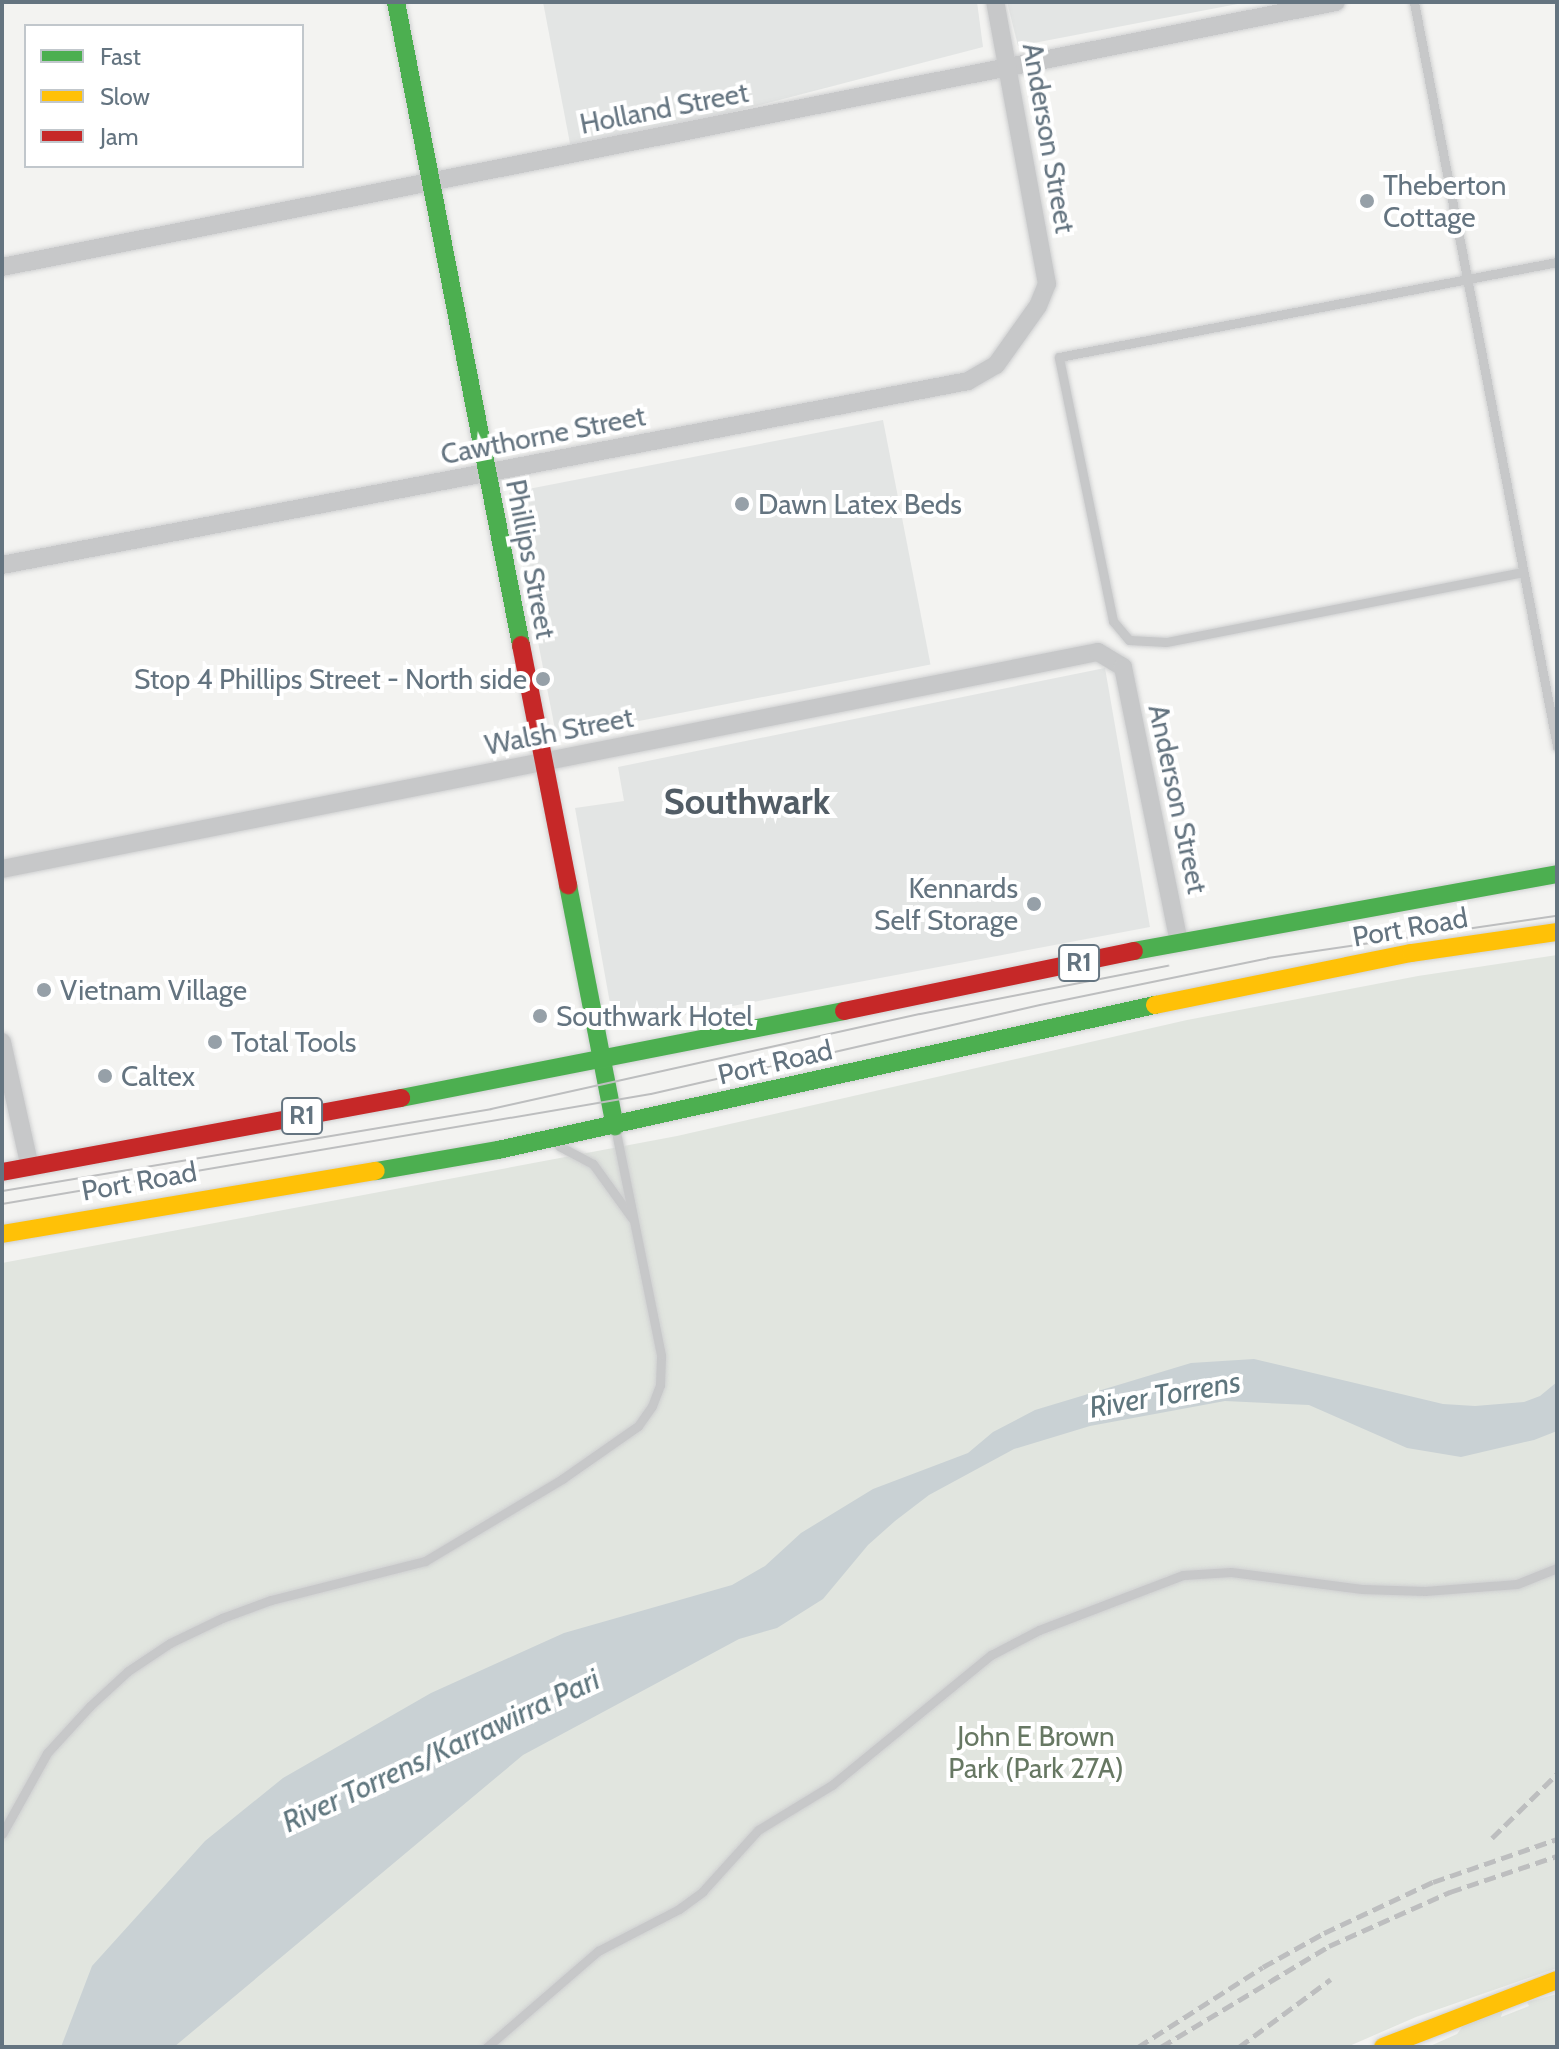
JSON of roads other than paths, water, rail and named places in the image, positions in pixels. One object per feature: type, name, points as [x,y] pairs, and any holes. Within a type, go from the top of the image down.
[{"type":"main road","name":"Phillips Street","points":[[396,2],[615,1126]]},
{"type":"main road","name":"Port Road","points":[[2,1172],[602,1061],[1179,942],[1557,874]]},
{"type":"main road","name":"Port Road","points":[[2,1234],[542,1141],[1184,999],[1411,953],[1557,932]]},
{"type":"main road","points":[[1383,2047],[1557,1980]]},
{"type":"street","name":"Anderson Street","points":[[995,2],[1047,284]]},
{"type":"street","name":"Holland Street","points":[[2,267],[1336,2]]},
{"type":"street","name":"Cawthorne Street","points":[[2,565],[968,381],[996,365],[1038,306],[1047,284]]},
{"type":"street","name":"Walsh Street","points":[[2,869],[1098,652],[1123,667]]},
{"type":"street","name":"Anderson Street","points":[[1123,667],[1179,942]]},
{"type":"street","points":[[2,1042],[30,1167]]},
{"type":"lane","points":[[1414,2],[1557,746]]},
{"type":"lane","points":[[1523,572],[1166,642],[1129,640],[1113,621],[1059,357],[1557,262]]},
{"type":"lane","points":[[2,1834],[47,1753],[90,1706],[128,1671],[170,1643],[222,1618],[271,1600],[425,1561],[562,1479],[638,1426],[652,1406],[660,1385],[661,1355],[642,1248],[615,1126]]},
{"type":"lane","points":[[542,1141],[573,1152],[595,1166],[631,1216],[642,1248]]},
{"type":"lane","points":[[487,2047],[598,1951],[679,1909],[702,1892],[758,1830],[832,1785],[991,1655],[1039,1630],[1183,1575],[1231,1572],[1362,1589],[1425,1591],[1517,1584],[1557,1568]]},
{"type":"water","points":[[1254,1359],[1443,1404],[1475,1406],[1524,1402],[1540,1396],[1557,1382],[1557,1431],[1534,1440],[1461,1457],[1407,1448],[1309,1405],[1225,1401],[1090,1426],[1014,1449],[929,1495],[868,1545],[823,1599],[777,1628],[739,1639],[523,1755],[174,2047],[61,2047],[92,1966],[205,1841],[283,1778],[431,1693],[564,1633],[732,1585],[765,1566],[801,1533],[873,1489],[968,1453],[993,1432],[1035,1410],[1191,1363]]},
{"type":"tram line","points":[[2,1204],[651,1094],[1040,1005],[1268,958],[1557,916]]},
{"type":"tram line","points":[[2,1191],[491,1109],[920,1014],[1168,966]]},
{"type":"railway","points":[[1492,1838],[1557,1774]]},
{"type":"railway","points":[[1138,2047],[1263,1967],[1324,1933],[1433,1882],[1557,1839]]},
{"type":"railway","points":[[1161,2047],[1329,1946],[1450,1892],[1557,1856]]},
{"type":"railway","points":[[1239,2047],[1331,1979]]},
{"type":"place","name":"Theberton Cottage","points":[[1367,201]]},
{"type":"place","name":"Dawn Latex Beds","points":[[742,504]]},
{"type":"place","name":"Stop 4 Phillips Street - North side","points":[[543,679]]},
{"type":"place","name":"Kennards Self Storage","points":[[1034,904]]},
{"type":"place","name":"Vietnam Village","points":[[44,990]]},
{"type":"place","name":"Southwark Hotel","points":[[540,1016]]},
{"type":"place","name":"Total Tools","points":[[215,1042]]},
{"type":"place","name":"Caltex","points":[[105,1076]]},
{"type":"district","name":"Southwark","points":[[747,802]]},
{"type":"water label","name":"River Torrens","points":[[1165,1395]]},
{"type":"water label","name":"River Torrens/Karrawirra Pari","points":[[441,1751]]},
{"type":"park label","name":"John E Brown Park (Park 27A)","points":[[1036,1752]]}]
